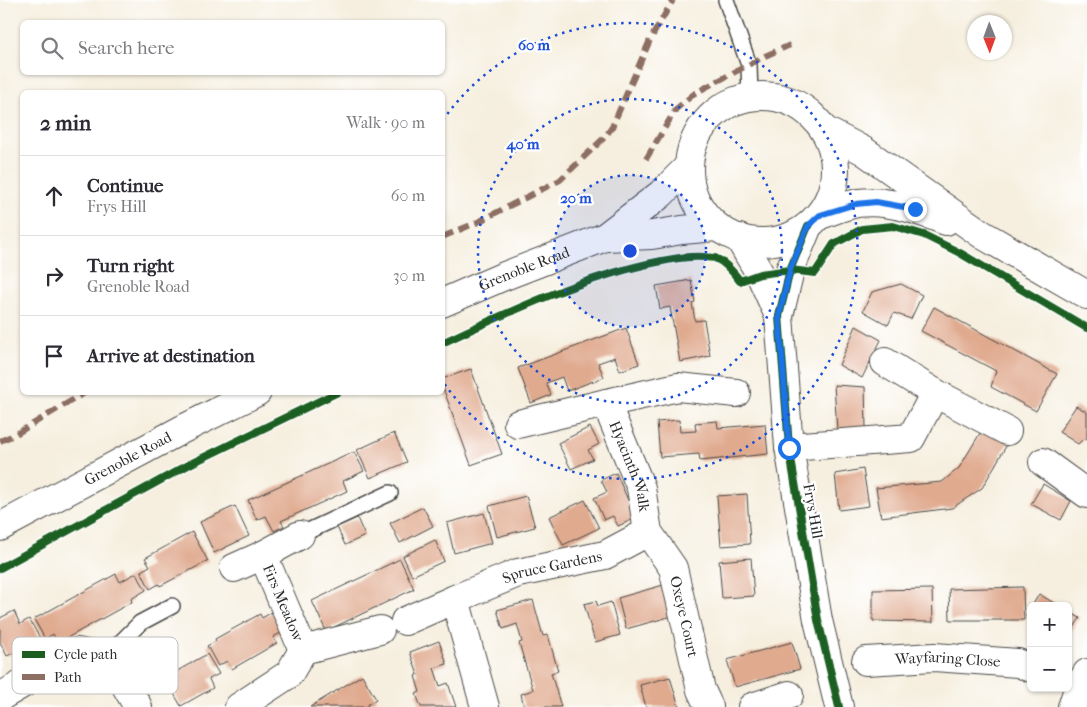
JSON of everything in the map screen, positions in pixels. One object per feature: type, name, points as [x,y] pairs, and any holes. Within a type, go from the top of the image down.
[{"type":"street","points":[[814,221],[832,193],[836,168],[834,153],[824,130],[807,111],[781,98],[750,97],[726,106],[706,122],[694,142],[689,166],[691,184],[700,208],[728,233],[764,244],[788,237],[814,221],[856,204],[876,202],[915,209],[983,235]]},
{"type":"street","points":[[824,130],[864,152],[983,235],[1087,295]]},
{"type":"street","name":"Grenoble Road","points":[[445,302],[502,277],[606,237],[661,194],[689,166]]},
{"type":"street","name":"Frys Hill","points":[[814,221],[790,270],[779,316],[789,448],[818,620],[839,707]]},
{"type":"street","name":"Grenoble Road","points":[[606,237],[728,233]]},
{"type":"street","name":"Frys Hill","points":[[728,233],[760,274],[779,316]]},
{"type":"street","points":[[885,362],[935,393],[1007,431]]},
{"type":"street","name":"Hyacinth Walk","points":[[518,424],[606,402],[678,387],[736,393]]},
{"type":"street","points":[[789,448],[911,438],[935,393]]},
{"type":"street","name":"Grenoble Road","points":[[0,527],[181,430],[251,395]]},
{"type":"street","name":"Hyacinth Walk","points":[[606,402],[640,488],[648,532]]},
{"type":"street","points":[[1043,462],[1087,494]]},
{"type":"street","name":"Spruce Gardens","points":[[405,621],[455,598],[518,573],[605,554],[648,532]]},
{"type":"street","name":"Oxeye Court","points":[[648,532],[673,568],[701,690],[709,707]]},
{"type":"street","name":"Firs Meadow","points":[[234,568],[300,535]]},
{"type":"street","name":"Firs Meadow","points":[[263,555],[303,650]]},
{"type":"street","points":[[455,598],[485,707]]},
{"type":"street","name":"Firs Meadow","points":[[239,707],[289,674],[303,650],[380,630]]},
{"type":"street","name":"Wayfaring Close","points":[[866,662],[934,657],[1018,663],[1027,666]]},
{"type":"street","points":[[0,698],[12,691]]},
{"type":"street","points":[[131,694],[138,707]]},
{"type":"street","points":[[752,707],[789,695]]},
{"type":"lane","points":[[726,0],[749,65],[750,97]]},
{"type":"lane","points":[[300,535],[390,493]]},
{"type":"lane","points":[[126,637],[140,623],[172,606]]},
{"type":"building","points":[[691,280],[695,302],[692,303],[695,321],[704,320],[710,356],[680,362],[670,307],[660,309],[656,286]]},
{"type":"building","points":[[901,284],[922,295],[911,319],[894,313],[888,325],[863,311],[872,292]]},
{"type":"building","points":[[934,307],[1057,374],[1036,411],[991,387],[996,371],[921,331]]},
{"type":"building","points":[[856,326],[881,340],[862,378],[839,365]]},
{"type":"building","points":[[626,328],[639,364],[620,371],[615,357],[598,363],[604,377],[567,391],[562,377],[546,383],[551,395],[531,403],[518,368]]},
{"type":"building","points":[[471,369],[502,454],[471,465],[445,393],[445,378]]},
{"type":"building","points":[[834,385],[865,387],[866,428],[837,430]]},
{"type":"building","points":[[1076,406],[1087,412],[1087,440],[1084,438],[1078,444],[1059,432]]},
{"type":"building","points":[[679,420],[680,432],[696,431],[695,423],[717,421],[718,428],[765,424],[768,454],[700,461],[699,454],[660,457],[657,422]]},
{"type":"building","points":[[590,427],[599,444],[588,450],[593,459],[571,469],[558,443]]},
{"type":"building","points":[[982,430],[1009,441],[982,488],[952,508],[881,517],[876,488],[942,482],[959,468]]},
{"type":"building","points":[[394,433],[407,462],[370,478],[357,450]]},
{"type":"building","points":[[354,452],[364,471],[343,481],[347,491],[281,521],[284,526],[274,531],[266,516],[257,520],[248,500]]},
{"type":"building","points":[[863,469],[869,506],[839,510],[835,474]]},
{"type":"building","points":[[616,473],[636,518],[618,526],[613,516],[604,520],[594,498],[607,492],[601,480]]},
{"type":"building","points":[[1043,484],[1071,501],[1061,520],[1031,504]]},
{"type":"building","points":[[747,494],[750,544],[721,546],[717,496]]},
{"type":"building","points":[[526,496],[535,527],[497,537],[489,506]]},
{"type":"building","points":[[585,500],[599,528],[563,545],[549,517]]},
{"type":"building","points":[[235,506],[249,536],[214,553],[200,522]]},
{"type":"building","points":[[423,507],[433,526],[400,543],[390,523]]},
{"type":"building","points":[[484,513],[492,543],[454,553],[447,523]]},
{"type":"building","points":[[357,518],[365,536],[345,545],[337,527]]},
{"type":"building","points":[[192,532],[208,561],[160,586],[159,584],[150,589],[141,571],[150,566],[145,558]]},
{"type":"building","points":[[435,540],[444,561],[412,576],[403,556]]},
{"type":"building","points":[[751,558],[754,596],[722,598],[719,561]]},
{"type":"building","points":[[400,559],[414,589],[326,631],[312,601]]},
{"type":"building","points":[[136,573],[146,590],[131,599],[132,602],[69,637],[55,637],[53,634],[44,637],[34,619],[116,574],[120,582]]},
{"type":"building","points":[[667,584],[676,615],[626,629],[618,598]]},
{"type":"building","points":[[1023,587],[1024,620],[950,620],[949,589]]},
{"type":"building","points":[[932,589],[933,622],[873,621],[873,590]]},
{"type":"building","points":[[1039,594],[1052,602],[1034,602]]},
{"type":"building","points":[[533,600],[543,636],[548,635],[558,671],[551,673],[561,707],[524,707],[521,694],[533,690],[519,643],[522,642],[517,624],[503,629],[497,610]]},
{"type":"building","points":[[596,601],[598,606],[611,602],[620,635],[595,642],[584,604]]},
{"type":"building","points":[[14,611],[20,624],[29,619],[39,637],[12,637],[12,653],[7,656],[0,642],[0,618]]},
{"type":"building","points":[[272,612],[283,632],[273,637],[277,643],[232,669],[227,661],[218,666],[207,646],[216,641],[215,639],[260,614],[262,618]]},
{"type":"building","points":[[1072,613],[1080,618],[1072,631]]},
{"type":"building","points":[[439,641],[447,664],[434,668],[440,686],[448,683],[456,707],[421,707],[416,694],[420,692],[415,676],[418,675],[410,652]]},
{"type":"building","points":[[792,642],[800,669],[735,687],[727,660]]},
{"type":"building","points":[[207,654],[219,674],[209,679],[213,688],[181,706],[174,694],[178,694],[178,671]]},
{"type":"building","points":[[362,675],[376,699],[367,705],[368,707],[310,707]]},
{"type":"building","points":[[670,677],[679,707],[646,707],[640,685]]},
{"type":"marked path","points":[[445,236],[476,223],[560,180],[605,137],[612,127],[650,40],[673,0]]},
{"type":"marked path","points":[[646,159],[676,109],[695,93],[790,45]]},
{"type":"marked path","points":[[0,441],[16,434],[81,395]]},
{"type":"cycle path","points":[[808,226],[790,270],[779,316],[789,447],[818,620],[839,707]]},
{"type":"cycle path","points":[[445,342],[577,285],[633,267],[667,260],[693,257],[715,258],[726,265],[740,281],[760,274],[790,270],[815,273],[834,244],[862,229],[893,226],[924,235],[960,253],[1087,328]]},
{"type":"cycle path","points":[[0,568],[190,464],[332,395]]},
{"type":"route","points":[[789,448],[779,316],[790,270],[808,226],[820,215],[856,204],[876,202],[915,209]]}]
